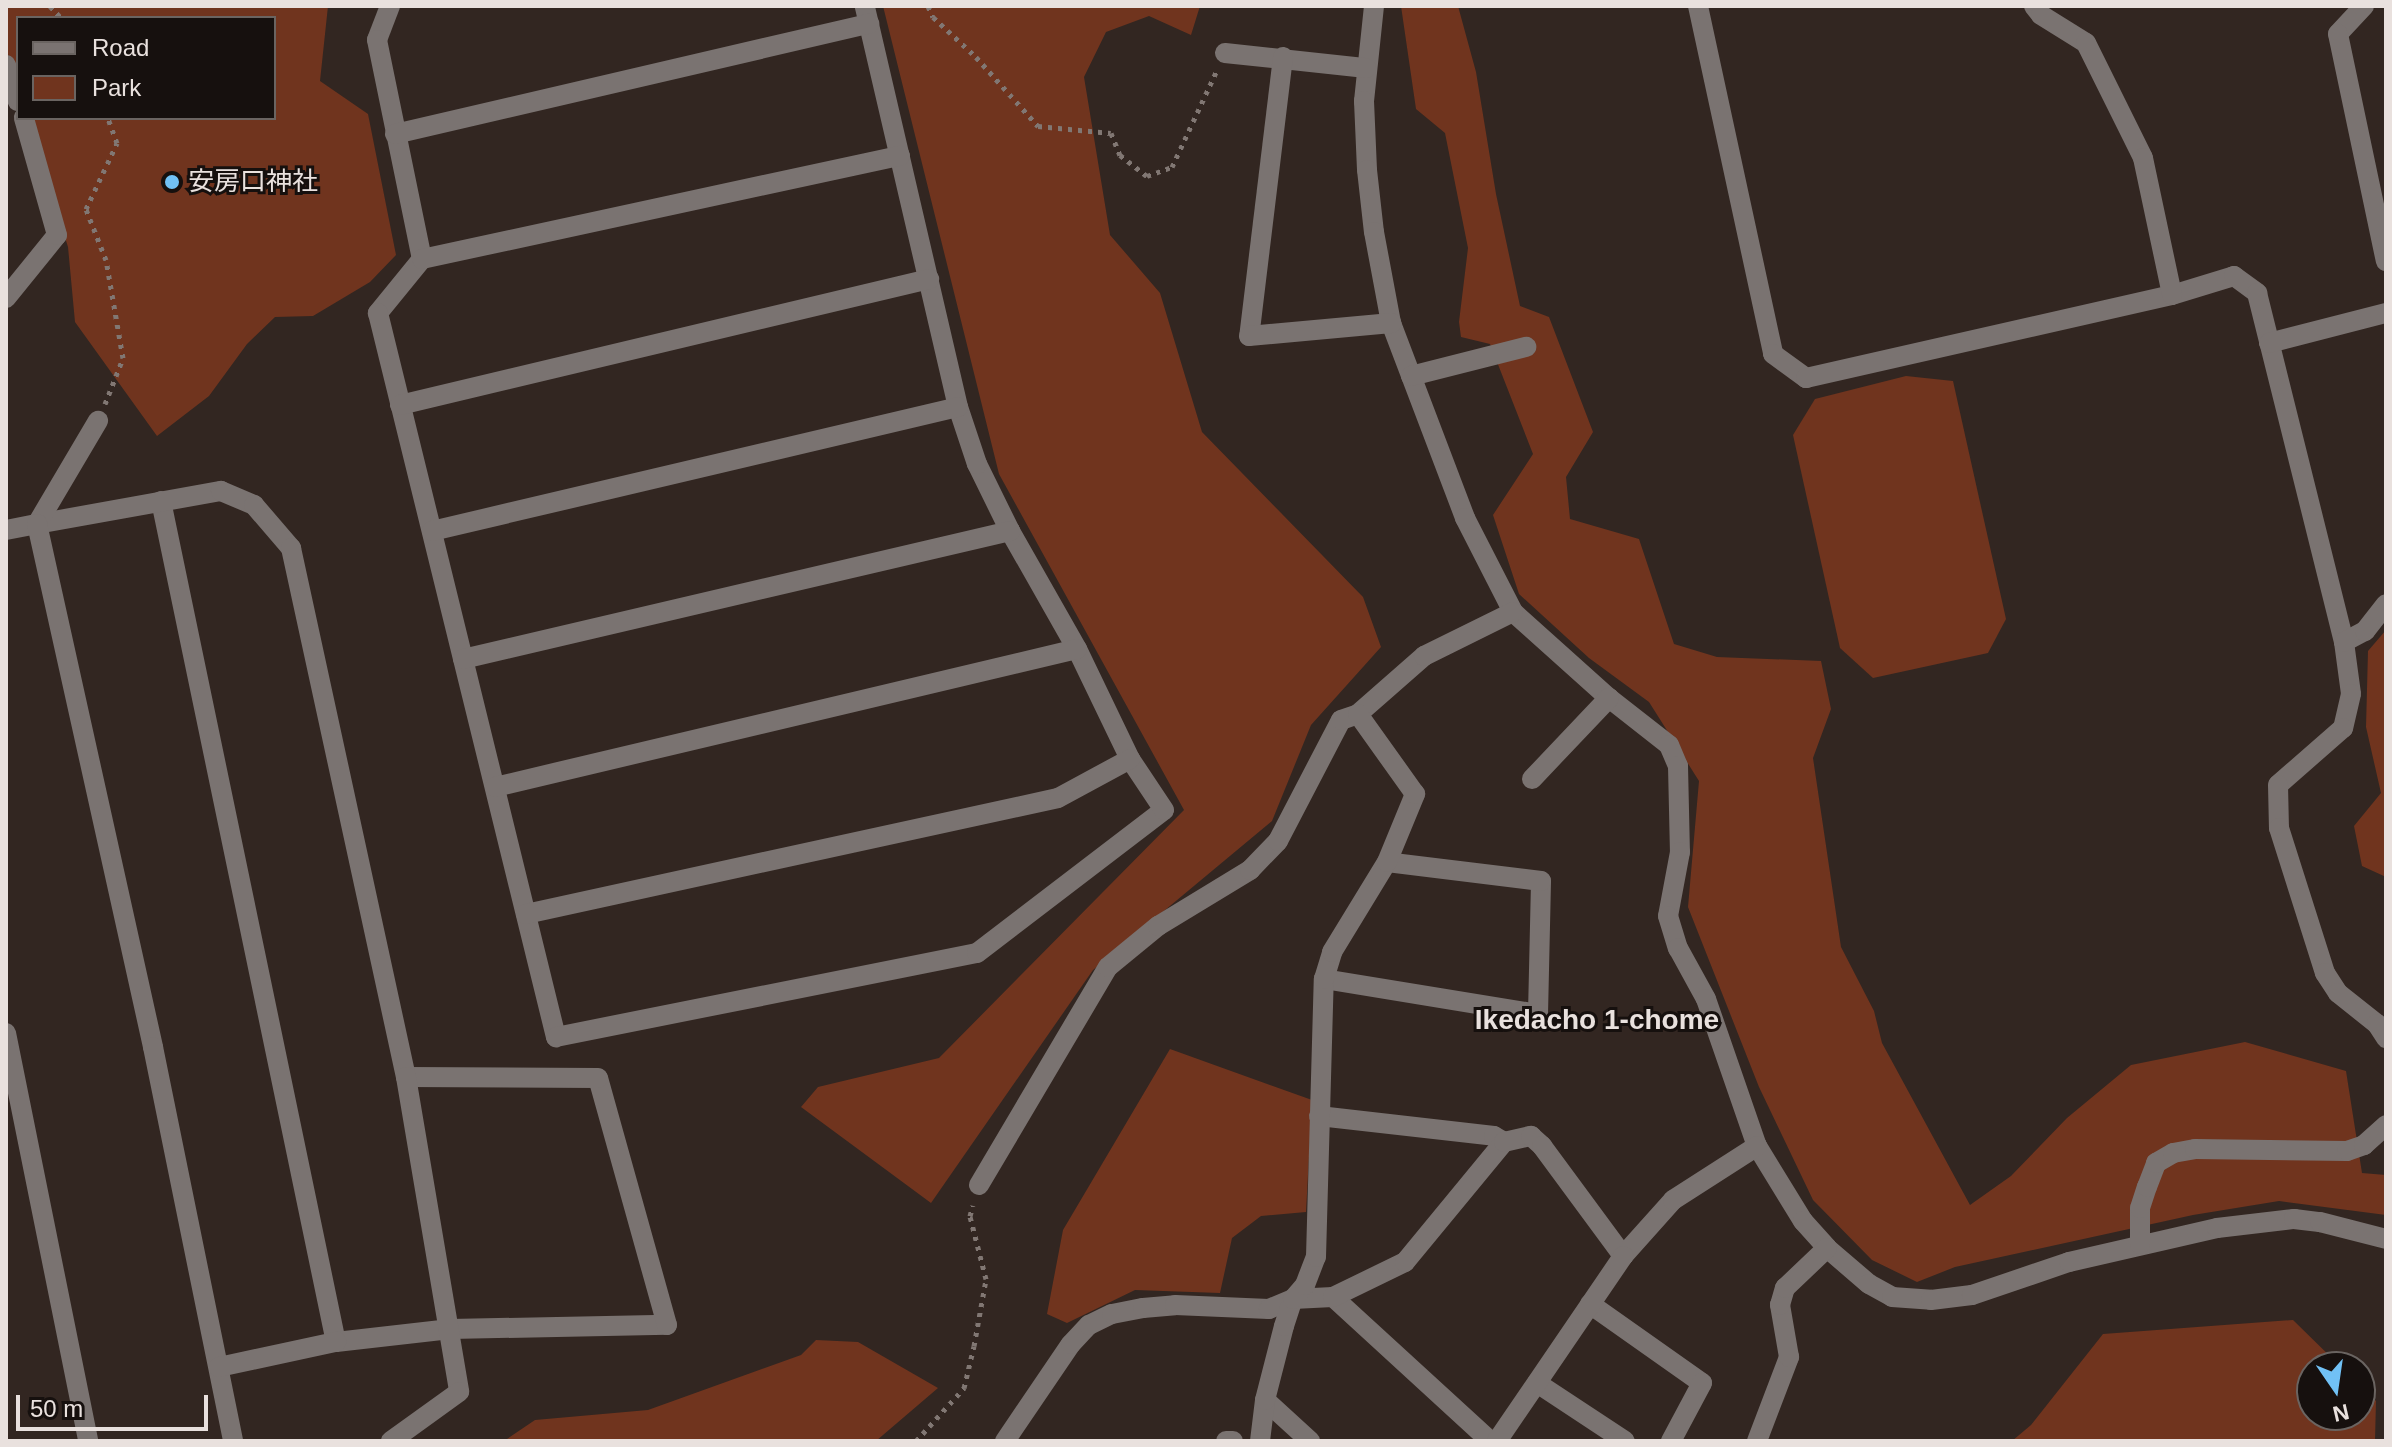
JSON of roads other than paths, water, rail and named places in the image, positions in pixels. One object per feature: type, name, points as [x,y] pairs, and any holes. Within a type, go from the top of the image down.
[{"type":"street","points":[[390,6],[377,40],[422,259]]},
{"type":"street","points":[[1374,6],[1366,68],[1367,170],[1374,232],[1391,323],[1465,518],[1513,612],[1609,698],[1669,745],[1678,766],[1680,852],[1668,916],[1678,948],[1706,999],[1757,1146],[1803,1221],[1827,1248],[1869,1284],[1892,1297],[1931,1300],[1972,1295],[2069,1262],[2217,1228],[2294,1219],[2320,1222],[2386,1239]]},
{"type":"street","points":[[1698,6],[1773,354],[1806,378],[2172,295],[2234,276],[2257,293],[2344,642],[2351,694],[2343,728],[2278,785],[2279,828],[2325,973],[2338,993],[2377,1024],[2386,1038]]},
{"type":"street","points":[[2034,6],[2041,15],[2086,43],[2143,158],[2172,295]]},
{"type":"street","points":[[2364,6],[2338,34],[2386,261]]},
{"type":"street","points":[[395,134],[867,15],[929,279],[958,407],[977,464],[1010,531],[1077,649],[1130,759],[1164,810],[977,953],[556,1037],[378,313],[396,286],[422,259],[900,156]]},
{"type":"street","points":[[1225,53],[1366,68]]},
{"type":"street","points":[[1283,57],[1249,336],[1391,323]]},
{"type":"street","points":[[6,65],[16,95]]},
{"type":"street","points":[[6,298],[57,235],[25,120]]},
{"type":"street","points":[[400,405],[929,279]]},
{"type":"street","points":[[2269,343],[2386,313]]},
{"type":"street","points":[[1411,376],[1526,347]]},
{"type":"street","points":[[432,531],[958,407]]},
{"type":"street","points":[[98,421],[37,524],[233,1441]]},
{"type":"street","points":[[6,530],[221,491],[254,505],[291,548],[406,1077],[459,1392],[391,1441]]},
{"type":"street","points":[[161,501],[336,1342]]},
{"type":"street","points":[[463,659],[1010,531]]},
{"type":"street","points":[[2344,642],[2365,631],[2386,604]]},
{"type":"street","points":[[979,1185],[1108,967],[1158,926],[1250,870],[1269,851],[1278,841],[1341,720],[1358,714],[1424,656],[1513,612]]},
{"type":"street","points":[[495,787],[1077,649]]},
{"type":"street","points":[[1532,779],[1609,698]]},
{"type":"street","points":[[1260,1441],[1265,1400],[1293,1299],[1305,1285],[1316,1257],[1324,979],[1332,952],[1387,862],[1415,794],[1358,714]]},
{"type":"street","points":[[526,914],[1058,798],[1130,759]]},
{"type":"street","points":[[1324,979],[1538,1014],[1541,881],[1387,862]]},
{"type":"street","points":[[6,1033],[16,1139],[88,1441]]},
{"type":"street","points":[[219,1367],[336,1342],[450,1329],[667,1325],[598,1078],[406,1077]]},
{"type":"street","points":[[1319,1116],[1494,1136],[1504,1142]]},
{"type":"street","points":[[2140,1244],[2140,1208],[2147,1187],[2156,1163],[2173,1153],[2195,1149],[2347,1151],[2364,1145],[2386,1125]]},
{"type":"street","points":[[1005,1441],[1071,1344],[1089,1325],[1143,1308],[1175,1305],[1269,1309],[1293,1299],[1333,1297],[1405,1262],[1504,1142],[1531,1136],[1542,1146],[1623,1256]]},
{"type":"street","points":[[1497,1441],[1623,1256],[1673,1200],[1757,1146]]},
{"type":"street","points":[[1757,1441],[1789,1357],[1780,1305],[1785,1288],[1827,1248]]},
{"type":"street","points":[[1333,1297],[1490,1441]]},
{"type":"street","points":[[1590,1304],[1702,1383],[1671,1441]]},
{"type":"street","points":[[1537,1383],[1625,1441]]},
{"type":"street","points":[[1265,1400],[1310,1441]]},
{"type":"street","points":[[1226,1441],[1233,1441]]},
{"type":"place","name":"安房口神社","points":[[172,182]]},
{"type":"district","name":"Ikedacho 1-chome","points":[[1597,1020]]}]
